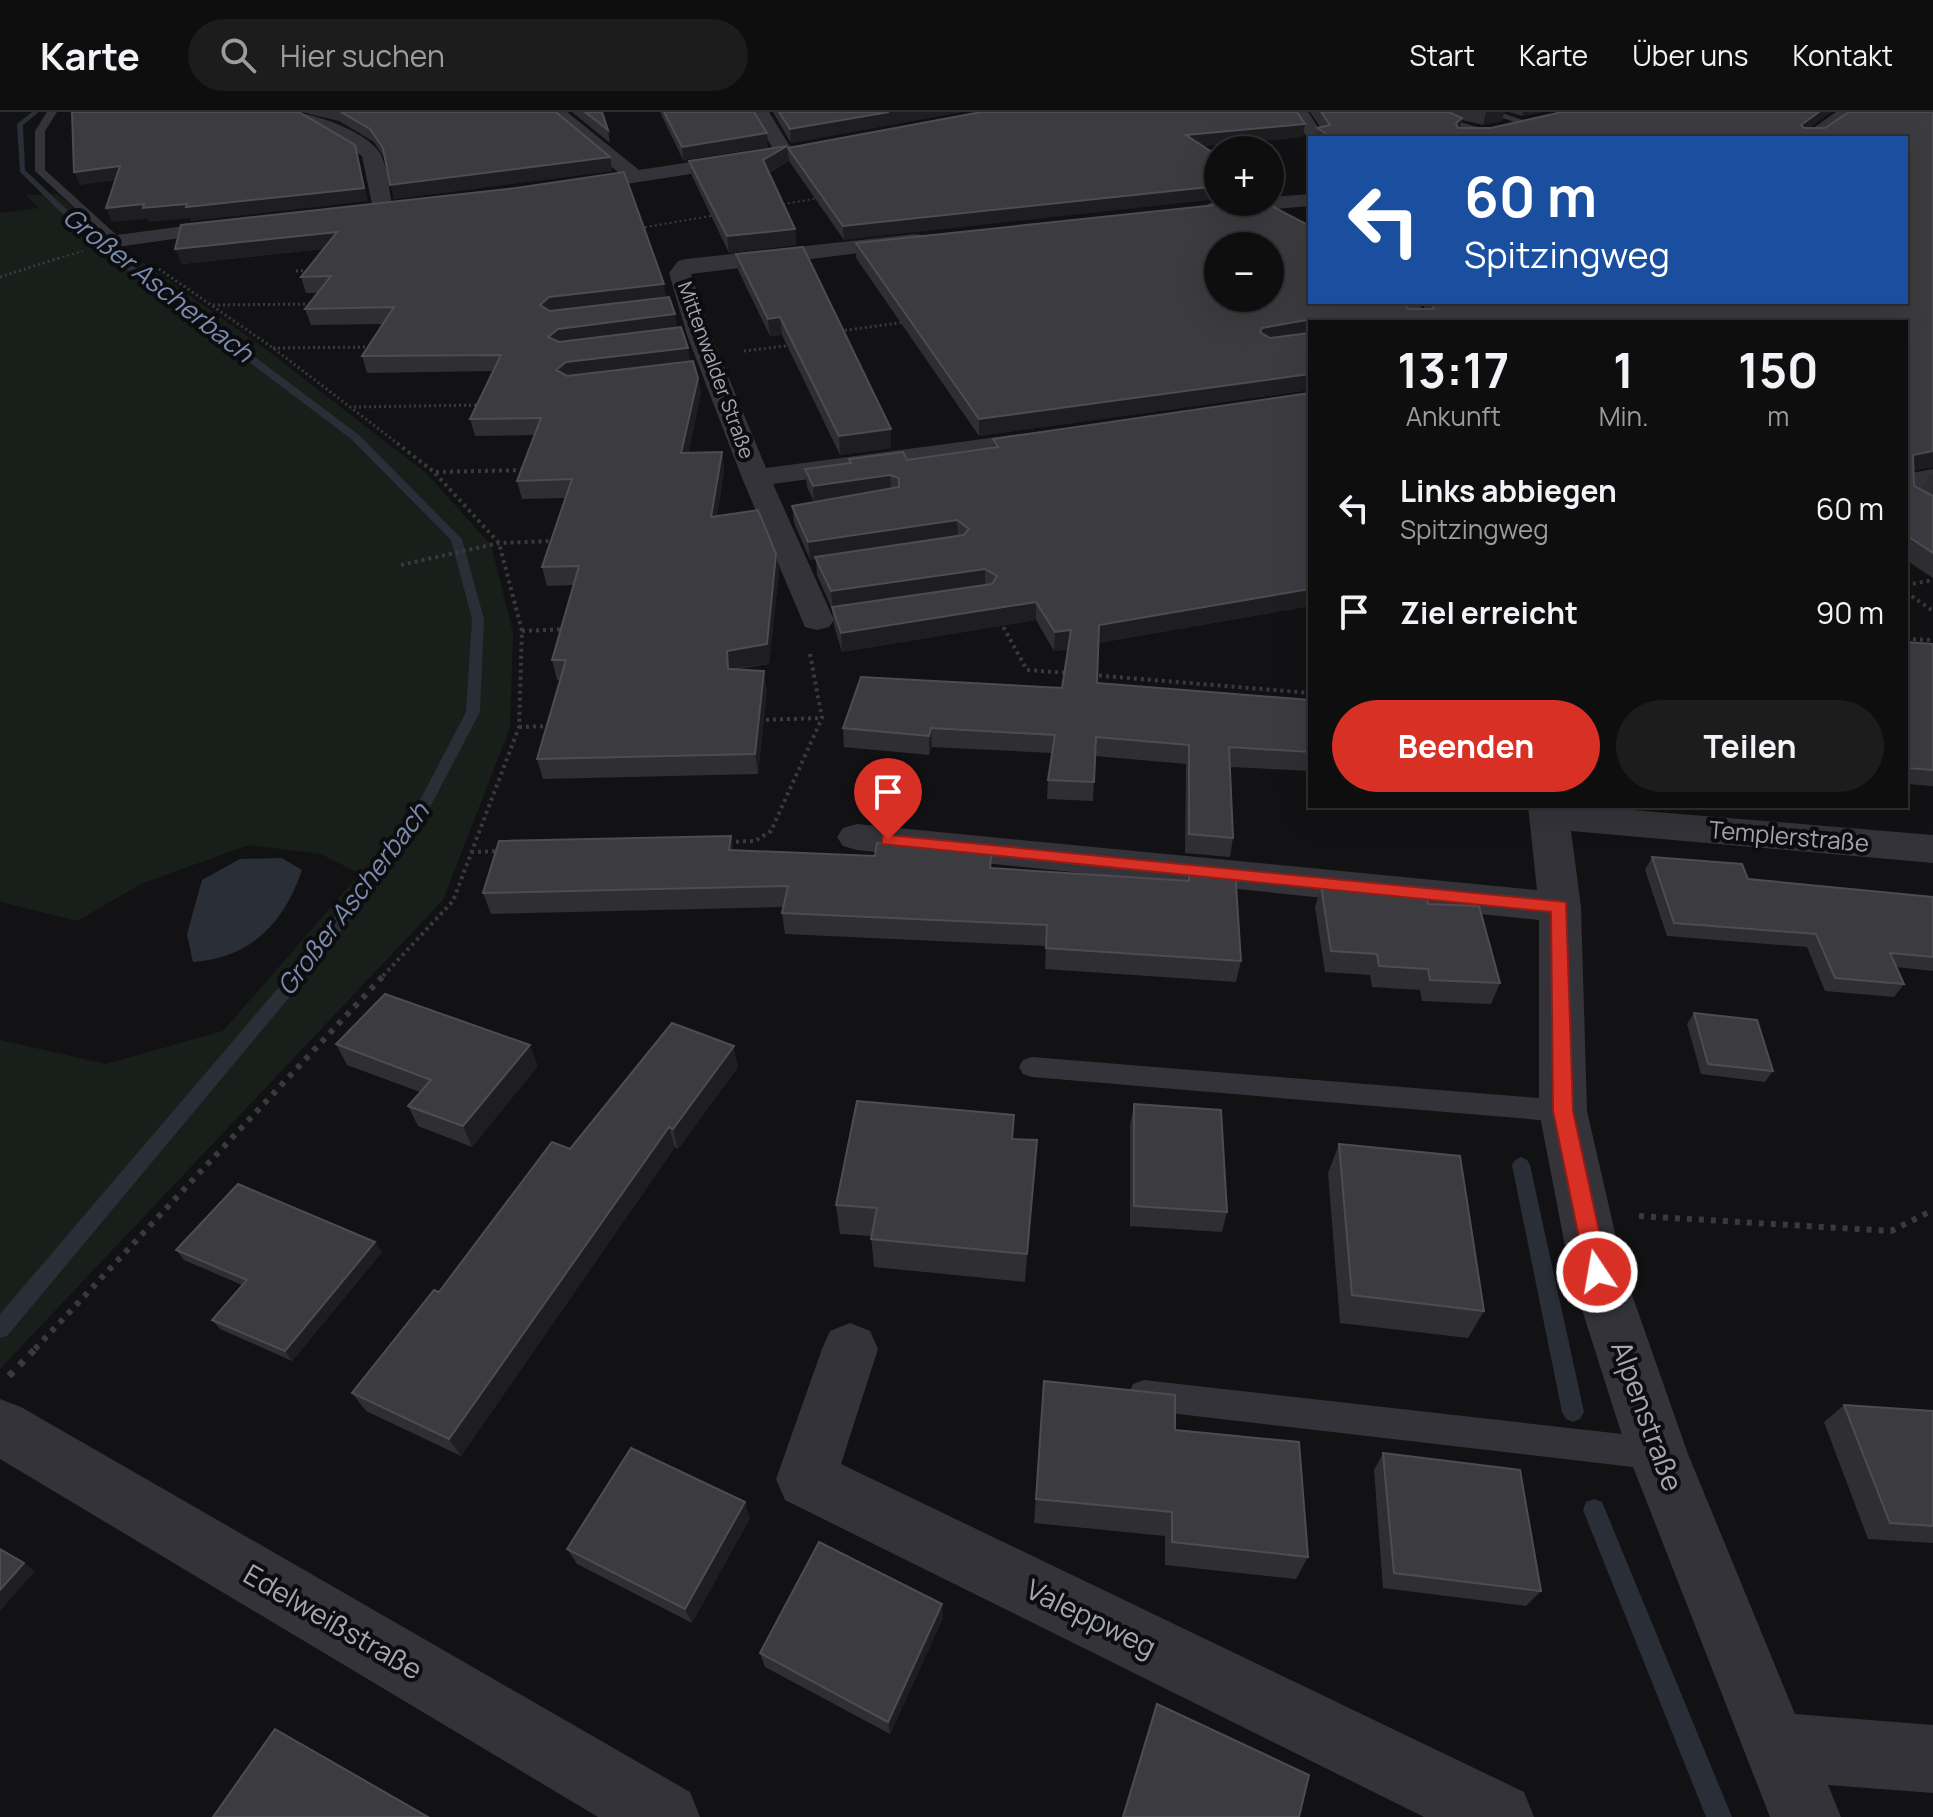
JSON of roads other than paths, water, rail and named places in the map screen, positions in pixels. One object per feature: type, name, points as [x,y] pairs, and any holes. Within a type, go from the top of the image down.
[{"type":"street","points":[[297,112],[351,139],[371,154],[384,209]]},
{"type":"street","points":[[556,112],[636,177]]},
{"type":"street","points":[[551,189],[793,152],[760,112]]},
{"type":"street","points":[[1299,112],[1315,136]]},
{"type":"street","points":[[1811,136],[1848,112]]},
{"type":"street","points":[[1488,133],[1536,122]]},
{"type":"street","points":[[1458,131],[1501,136]]},
{"type":"street","points":[[1189,211],[1308,200]]},
{"type":"street","points":[[117,241],[261,223]]},
{"type":"street","name":"Mittenwalder Straße","points":[[825,619],[700,354],[680,306],[680,273],[686,266],[934,238]]},
{"type":"street","name":"Mittenwalder Straße","points":[[756,478],[1071,435]]},
{"type":"street","name":"Templerstraße","points":[[1549,811],[1933,849]]},
{"type":"street","name":"Alpenstraße","points":[[1549,811],[1560,907],[1563,1111],[1597,1272],[1658,1454],[1774,1747],[1806,1817]]},
{"type":"street","points":[[857,837],[1560,907]]},
{"type":"street","name":"Valeppweg","points":[[850,1349],[806,1479],[1499,1817]]},
{"type":"street","name":"Edelweißstraße","points":[[2,1404],[665,1817]]},
{"type":"street","points":[[1774,1747],[1933,1759]]},
{"type":"lane","points":[[52,112],[42,121],[38,141],[40,171],[117,241]]},
{"type":"lane","points":[[1490,112],[1536,122]]},
{"type":"lane","points":[[1032,1067],[1563,1111]]},
{"type":"lane","points":[[1107,1391],[1658,1454]]},
{"type":"waterway","name":"Großer Ascherbach","points":[[0,1329],[291,984],[413,827],[473,712],[478,619],[456,539],[355,437],[97,243],[22,171],[20,124],[36,112]]},
{"type":"waterway","points":[[1521,1165],[1573,1412]]},
{"type":"waterway","points":[[1594,1510],[1719,1817]]}]
